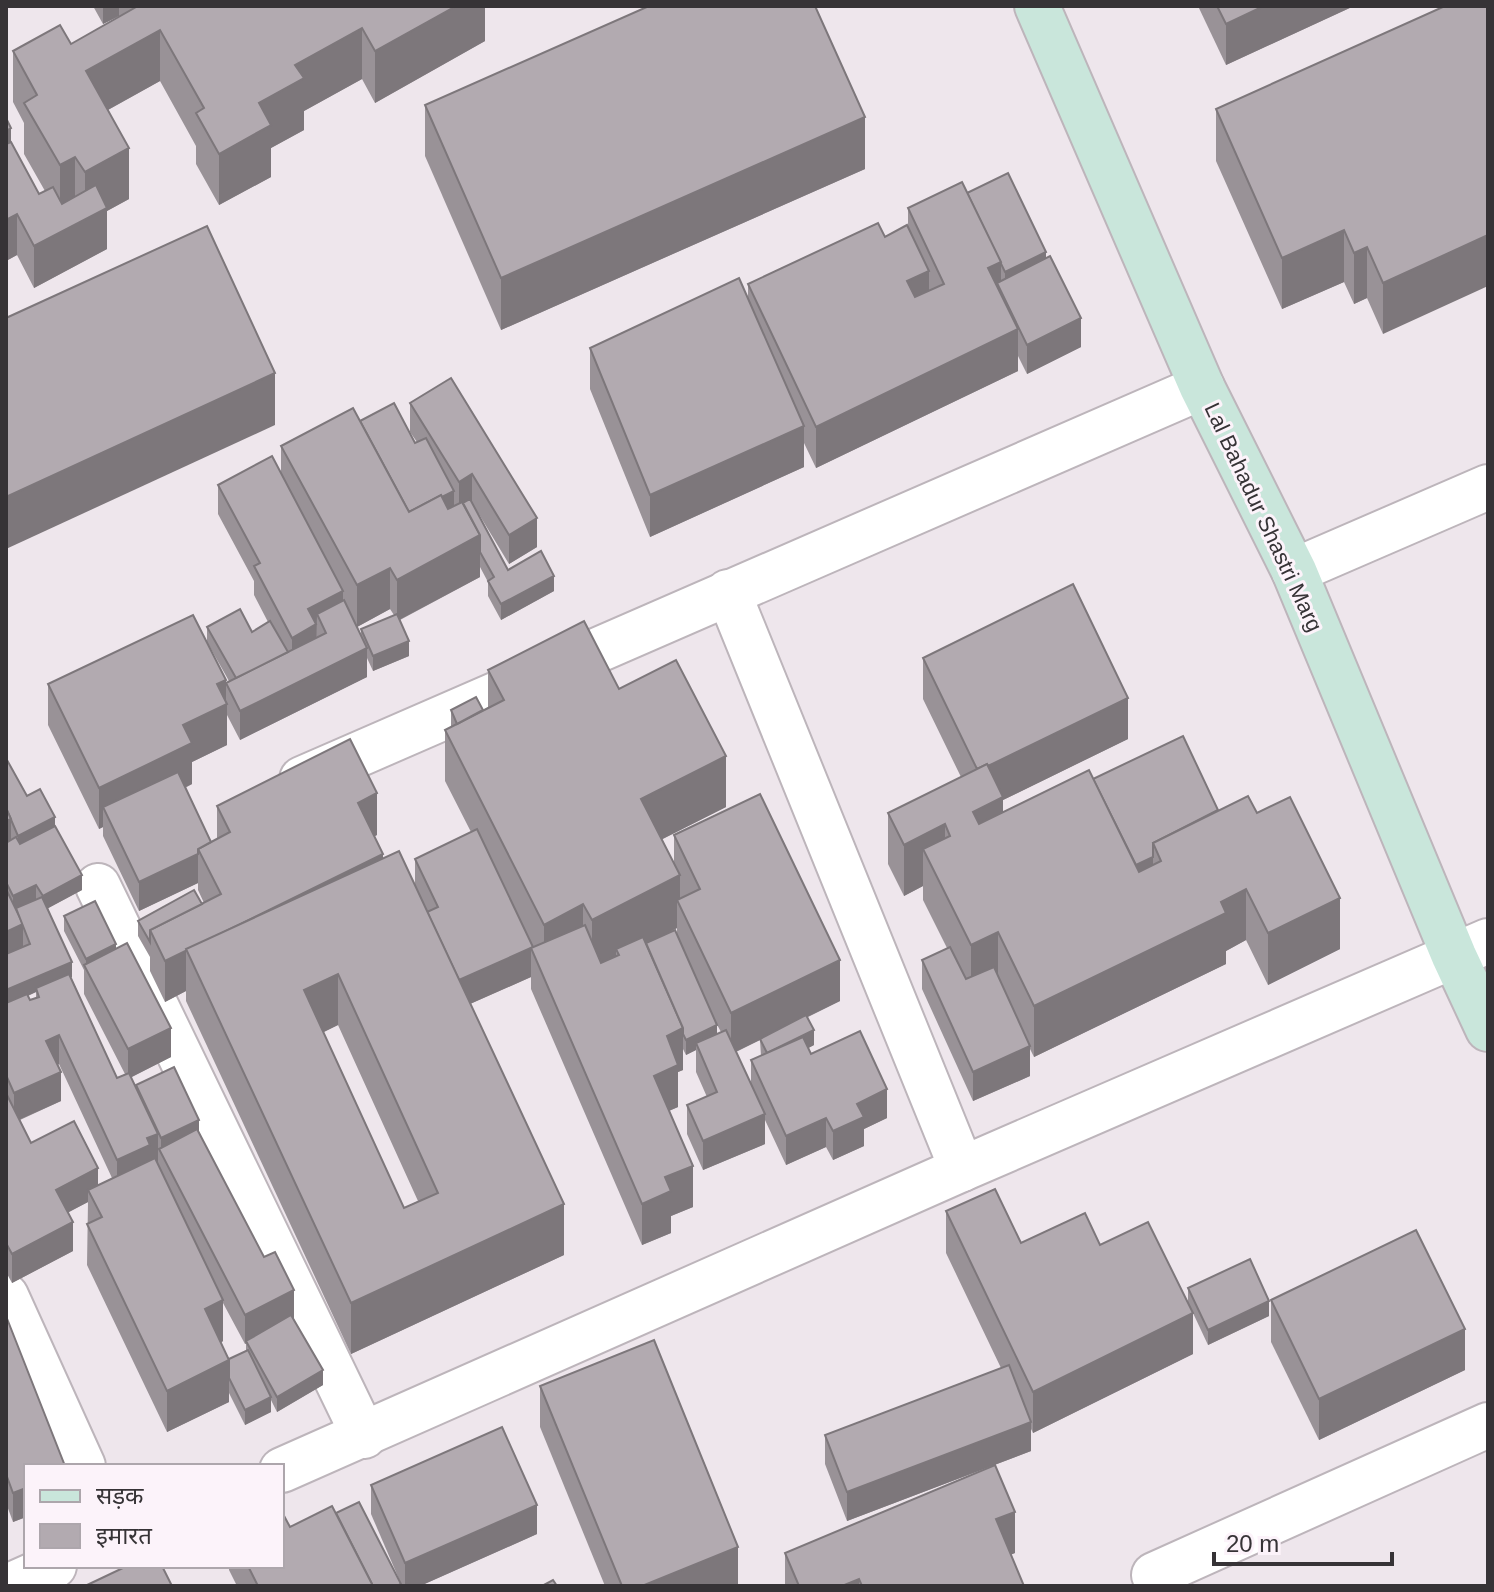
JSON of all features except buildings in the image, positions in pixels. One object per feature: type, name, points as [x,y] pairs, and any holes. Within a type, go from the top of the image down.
[{"type":"street","name":"Lal Bahadur Shastri Marg","points":[[1037,6],[1202,387],[1294,571],[1471,948],[1488,1029]]},
{"type":"street","points":[[270,793],[1202,387]]},
{"type":"street","points":[[1294,571],[1488,487]]},
{"type":"street","points":[[728,592],[962,1169]]},
{"type":"street","points":[[98,886],[364,1436]]},
{"type":"street","points":[[284,1469],[1471,948]]},
{"type":"street","points":[[6,1296],[82,1464]]},
{"type":"street","points":[[1154,1575],[1488,1425]]},
{"type":"street","points":[[9,1586],[50,1568]]}]
